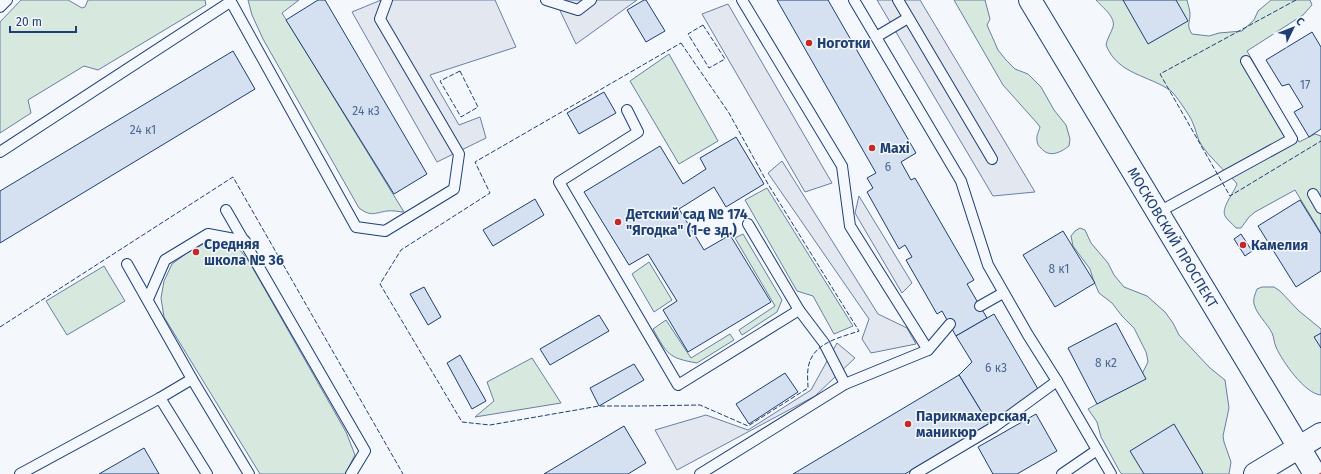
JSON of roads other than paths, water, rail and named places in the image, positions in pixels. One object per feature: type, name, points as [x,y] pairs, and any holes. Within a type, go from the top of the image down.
[{"type":"main road","name":"МОСКОВСКИЙ ПРОСПЕКТ","points":[[1030,0],[1157,214],[1315,474]]},
{"type":"main road","points":[[1255,474],[1321,434]]},
{"type":"lane","points":[[0,7],[7,0]]},
{"type":"lane","points":[[0,152],[230,1],[356,227],[385,231],[454,189],[459,154],[380,19],[387,0]]},
{"type":"lane","points":[[546,0],[578,10],[591,0]]},
{"type":"lane","points":[[742,0],[842,166],[850,226],[928,350]]},
{"type":"lane","points":[[854,0],[961,181],[988,265],[1003,293],[1057,381],[1111,474]]},
{"type":"lane","points":[[898,0],[992,159]]},
{"type":"lane","points":[[876,37],[908,18]]},
{"type":"lane","points":[[1157,214],[1292,139],[1246,61]]},
{"type":"lane","points":[[627,110],[638,132],[558,182],[678,385],[799,310]]},
{"type":"lane","points":[[1313,194],[1321,208]]},
{"type":"lane","points":[[226,210],[365,451],[351,474]]},
{"type":"lane","points":[[748,224],[799,310],[824,343],[845,384]]},
{"type":"lane","points":[[148,299],[165,260],[208,234],[245,242]]},
{"type":"lane","points":[[127,264],[192,379],[249,474]]},
{"type":"lane","points":[[980,306],[1003,293]]},
{"type":"lane","points":[[700,474],[845,384],[928,350],[950,324]]},
{"type":"lane","points":[[20,474],[192,379]]},
{"type":"lane","points":[[915,474],[994,427],[1057,381]]},
{"type":"lane","points":[[160,398],[207,474]]},
{"type":"lane","points":[[1062,474],[1097,450]]},
{"type":"place","name":"Ноготки","points":[[809,43]]},
{"type":"place","name":"Maxi","points":[[872,148]]},
{"type":"place","name":"Детский сад № 174 \"Ягодка\" (1-е зд.)","points":[[618,222]]},
{"type":"place","name":"Камелия","points":[[1243,245]]},
{"type":"place","name":"Средняя школа № 36","points":[[196,252]]},
{"type":"place","name":"Парикмахерская, маникюр","points":[[908,424]]}]
